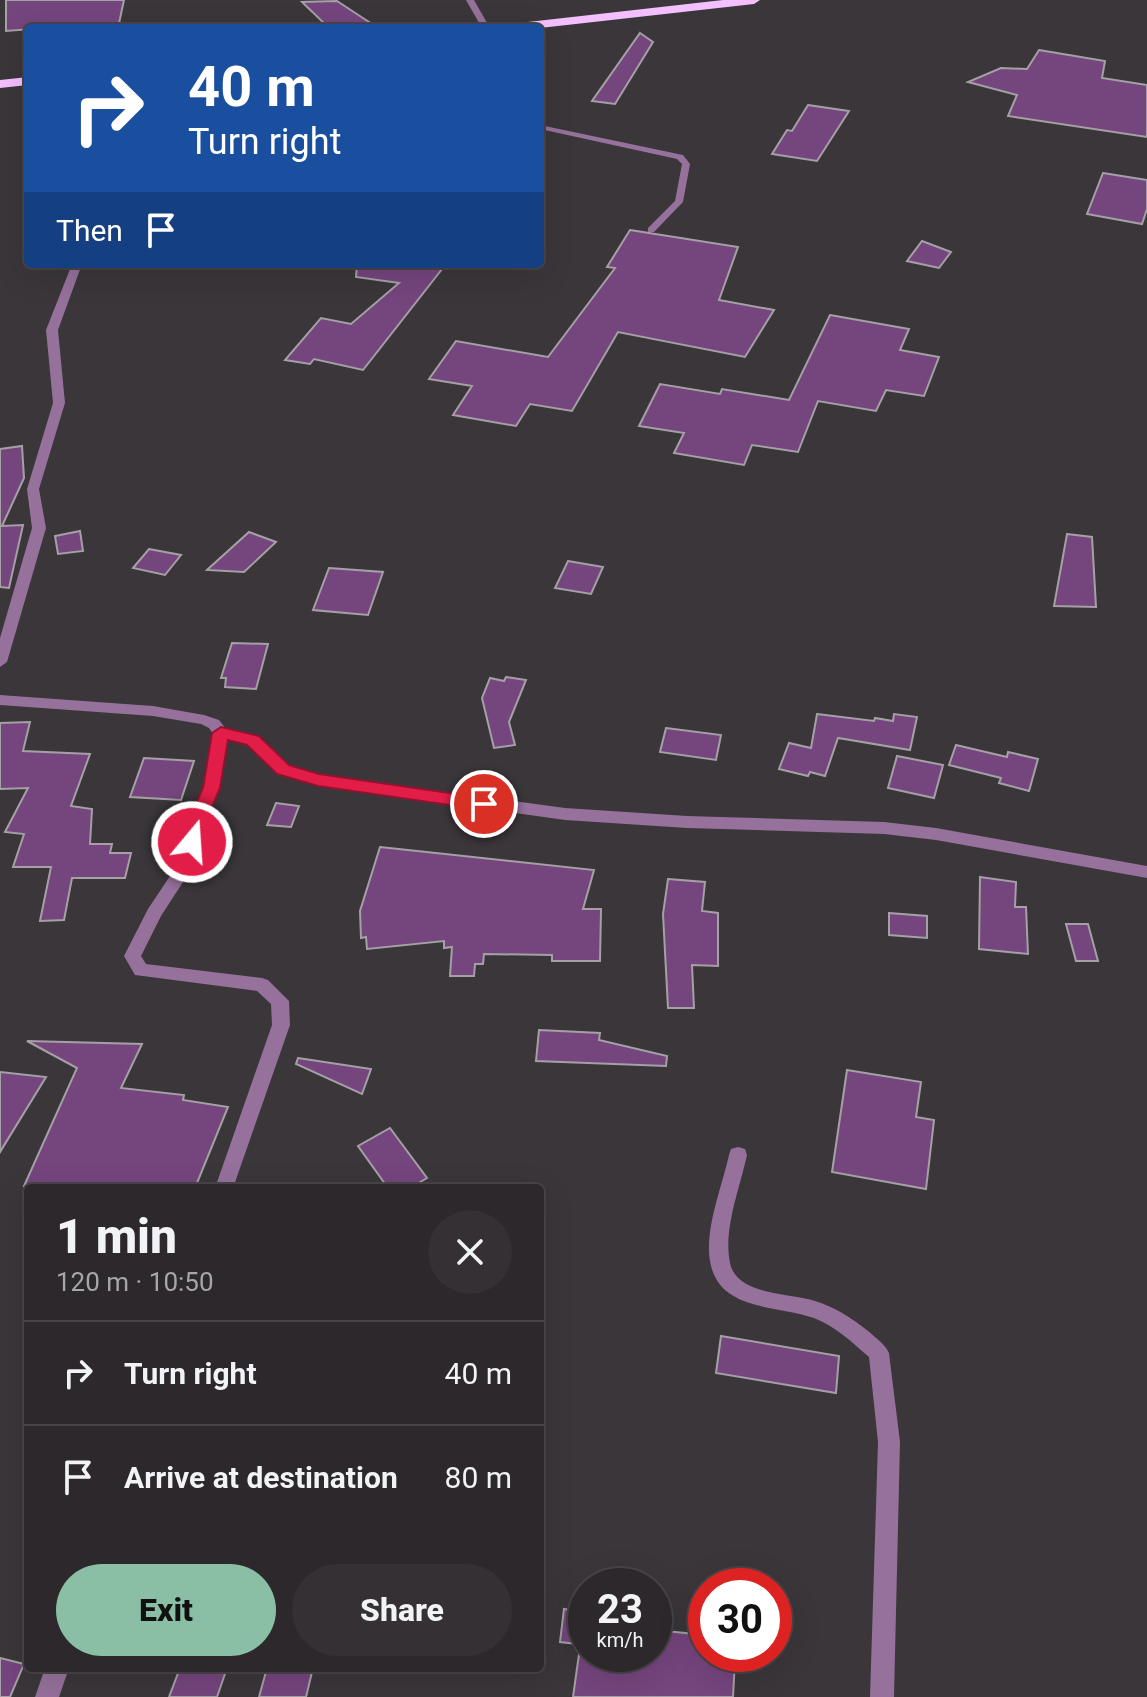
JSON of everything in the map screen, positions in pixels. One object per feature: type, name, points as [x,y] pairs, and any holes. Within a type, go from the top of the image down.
[{"type":"highway","points":[[544,24],[754,0]]},
{"type":"highway","points":[[0,84],[24,81]]},
{"type":"street","points":[[470,0],[484,24]]},
{"type":"street","points":[[0,662],[39,528],[33,489],[59,403],[52,330],[75,268]]},
{"type":"street","points":[[0,700],[153,711],[204,720],[214,724],[221,733],[253,740],[283,769],[318,780],[565,814],[910,831],[1052,853],[1147,872]]},
{"type":"street","points":[[221,733],[211,788],[197,821],[188,862],[154,913],[132,956],[141,970],[262,985],[280,1001],[281,1025],[225,1184]]},
{"type":"street","points":[[738,1155],[719,1253],[722,1270],[734,1288],[753,1297],[813,1309],[847,1325],[879,1353],[889,1442],[882,1697]]},
{"type":"street","points":[[47,1697],[56,1672]]},
{"type":"lane","points":[[544,128],[680,157],[686,164],[679,202],[651,230]]},
{"type":"building","points":[[6,0],[124,0],[119,24],[24,24],[24,30],[6,31]]},
{"type":"building","points":[[337,1],[372,24],[325,24],[302,2]]},
{"type":"building","points":[[640,33],[653,42],[615,104],[592,101]]},
{"type":"building","points":[[1039,50],[1105,61],[1102,78],[1147,85],[1147,137],[1008,116],[1017,95],[968,82],[1001,68],[1027,69]]},
{"type":"building","points":[[808,105],[849,111],[817,161],[772,154],[787,130],[792,131]]},
{"type":"building","points":[[1103,173],[1147,180],[1147,209],[1142,224],[1087,214]]},
{"type":"building","points":[[630,230],[738,247],[719,300],[774,310],[745,357],[618,332],[572,411],[530,404],[516,426],[453,415],[472,386],[429,379],[456,341],[548,357],[615,268],[607,267]]},
{"type":"building","points":[[922,241],[951,252],[939,268],[907,261]]},
{"type":"building","points":[[357,268],[443,268],[363,370],[314,359],[310,364],[285,360],[321,318],[351,324],[399,283],[356,277]]},
{"type":"building","points":[[830,315],[909,329],[900,350],[939,357],[924,396],[886,390],[876,411],[818,401],[798,452],[752,445],[744,465],[674,453],[684,433],[639,426],[660,384],[720,394],[722,389],[789,400]]},
{"type":"building","points":[[22,446],[24,478],[2,526],[23,525],[9,588],[0,587],[0,449]]},
{"type":"building","points":[[80,531],[83,551],[58,554],[55,536]]},
{"type":"building","points":[[249,532],[276,542],[244,572],[207,570]]},
{"type":"building","points":[[1067,534],[1092,537],[1096,607],[1054,606]]},
{"type":"building","points":[[149,549],[181,555],[165,575],[133,568]]},
{"type":"building","points":[[568,561],[603,567],[591,594],[555,588]]},
{"type":"building","points":[[329,568],[383,572],[368,615],[313,610]]},
{"type":"building","points":[[232,643],[268,644],[256,689],[225,687],[226,678],[221,678]]},
{"type":"building","points":[[506,677],[526,680],[509,722],[515,745],[494,748],[482,698],[490,678],[504,681]]},
{"type":"building","points":[[817,714],[874,721],[875,718],[893,721],[894,714],[917,717],[910,750],[838,738],[825,776],[810,772],[808,776],[779,769],[789,743],[811,748]]},
{"type":"building","points":[[30,722],[23,751],[90,754],[71,806],[92,809],[90,844],[112,844],[110,853],[131,853],[125,878],[72,878],[64,920],[40,921],[51,867],[13,867],[24,834],[5,832],[28,788],[0,789],[0,723]]},
{"type":"building","points":[[666,728],[721,735],[716,760],[660,752]]},
{"type":"building","points":[[956,745],[1007,757],[1008,752],[1038,759],[1029,791],[999,783],[1001,778],[949,765]]},
{"type":"building","points":[[897,756],[943,765],[934,798],[888,788]]},
{"type":"building","points":[[144,758],[194,761],[181,800],[130,797]]},
{"type":"building","points":[[276,803],[299,806],[291,827],[267,825]]},
{"type":"building","points":[[380,847],[594,870],[583,909],[601,909],[600,961],[552,961],[552,955],[484,954],[483,964],[475,964],[474,976],[450,976],[452,947],[444,948],[444,941],[367,949],[366,937],[361,938],[360,911]]},
{"type":"building","points":[[980,877],[1016,882],[1015,907],[1026,907],[1028,954],[979,949]]},
{"type":"building","points":[[668,879],[705,882],[702,911],[718,913],[718,966],[692,965],[694,1008],[668,1008],[663,914]]},
{"type":"building","points":[[889,913],[927,916],[927,938],[889,935]]},
{"type":"building","points":[[1066,924],[1088,924],[1098,961],[1076,961]]},
{"type":"building","points":[[539,1030],[600,1033],[599,1040],[667,1056],[666,1066],[536,1061]]},
{"type":"building","points":[[27,1041],[142,1044],[121,1088],[184,1095],[183,1100],[228,1107],[197,1184],[25,1184],[77,1068]]},
{"type":"building","points":[[298,1058],[371,1069],[362,1094],[296,1064]]},
{"type":"building","points":[[847,1070],[921,1082],[916,1117],[934,1120],[926,1189],[832,1172]]},
{"type":"building","points":[[0,1072],[46,1077],[0,1152]]},
{"type":"building","points":[[390,1128],[427,1178],[417,1184],[385,1184],[358,1146]]},
{"type":"building","points":[[721,1336],[839,1356],[836,1393],[716,1373]]},
{"type":"building","points":[[564,1609],[568,1610],[568,1643],[560,1642]]},
{"type":"building","points":[[672,1632],[688,1633],[688,1672],[734,1672],[733,1697],[573,1697],[576,1672],[672,1672]]},
{"type":"building","points":[[0,1658],[24,1664],[10,1697],[0,1697]]},
{"type":"building","points":[[178,1672],[226,1672],[217,1697],[169,1697]]},
{"type":"building","points":[[266,1672],[312,1672],[306,1697],[259,1697]]},
{"type":"route","points":[[192,842],[211,788],[221,733],[253,740],[283,769],[318,780],[484,804]]}]
